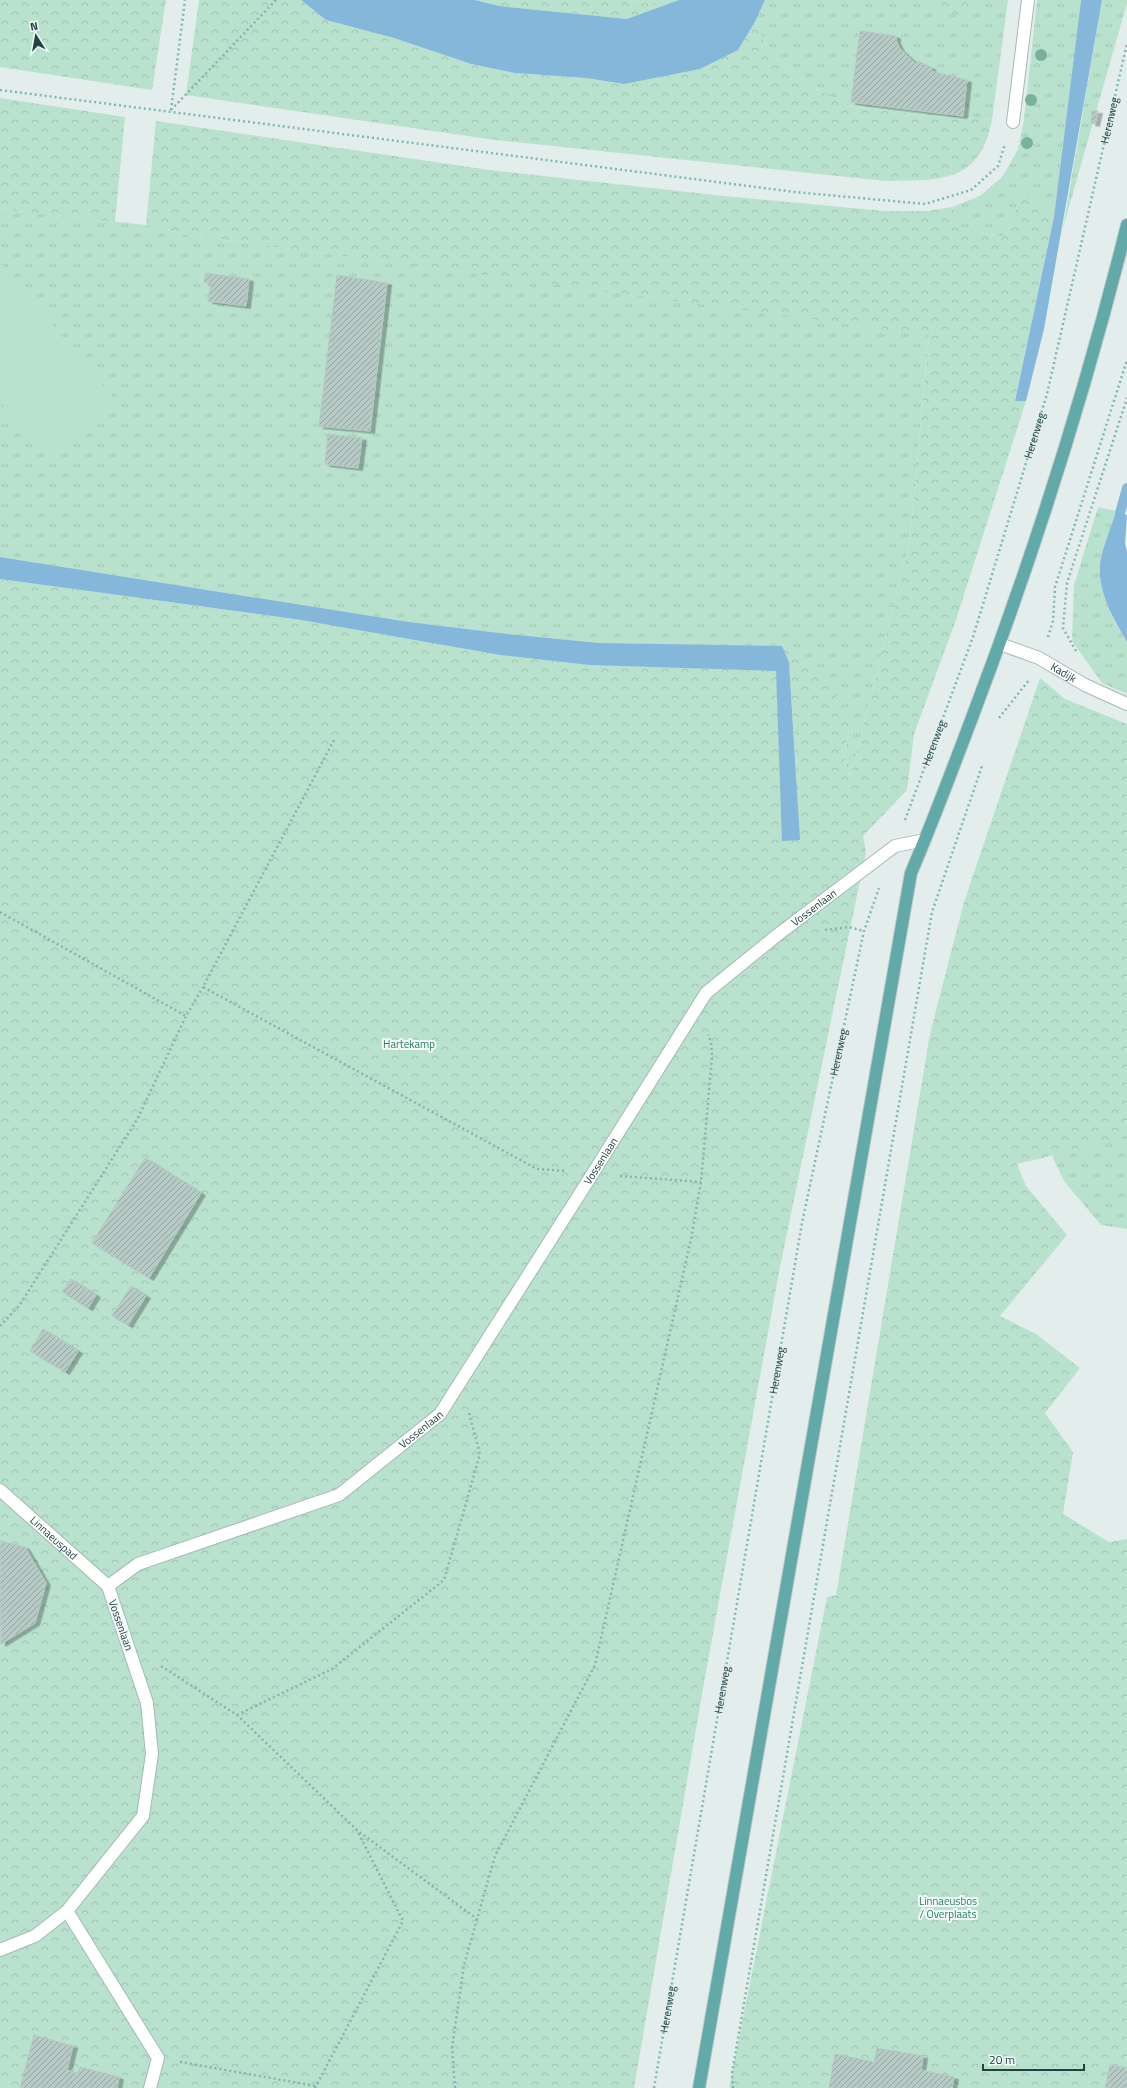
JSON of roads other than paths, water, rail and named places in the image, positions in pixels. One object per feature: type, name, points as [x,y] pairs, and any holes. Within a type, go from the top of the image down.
[{"type":"main road","points":[[699,2088],[910,873],[925,840],[1000,644],[1044,513],[1102,325],[1127,225]]},
{"type":"street","points":[[1013,122],[1028,0]]},
{"type":"street","name":"Kadijk","points":[[1000,644],[1040,658],[1085,685],[1127,704]]},
{"type":"street","name":"Vossenlaan","points":[[0,1950],[35,1936],[66,1911],[143,1816],[152,1754],[147,1703],[108,1586],[138,1564],[339,1495],[440,1414],[460,1380],[706,993],[776,936],[895,846],[925,840]]},
{"type":"street","name":"Linnaeuspad","points":[[0,1490],[108,1586]]},
{"type":"street","points":[[66,1911],[158,2058],[150,2088]]},
{"type":"water","points":[[301,0],[475,0],[499,6],[627,19],[679,0],[765,0],[755,22],[738,50],[700,69],[624,84],[586,78],[515,73],[471,64],[394,38],[326,20]]},
{"type":"water","points":[[1081,0],[1102,0],[1044,329],[1026,401],[1015,401],[1054,217]]},
{"type":"water","points":[[1116,511],[1127,515],[1125,544],[1127,551],[1127,642],[1108,605],[1104,595],[1100,575],[1102,553]]},
{"type":"water","points":[[0,557],[409,622],[508,634],[599,643],[782,646],[789,662],[800,840],[782,841],[776,671],[590,665],[501,655],[301,620],[0,579]]},
{"type":"waterway","points":[[1120,513],[1127,488]]},
{"type":"park label","name":"Hartekamp","points":[[409,1044]]},
{"type":"park label","name":"Linnaeusbos / Overplaats","points":[[948,1907]]}]
